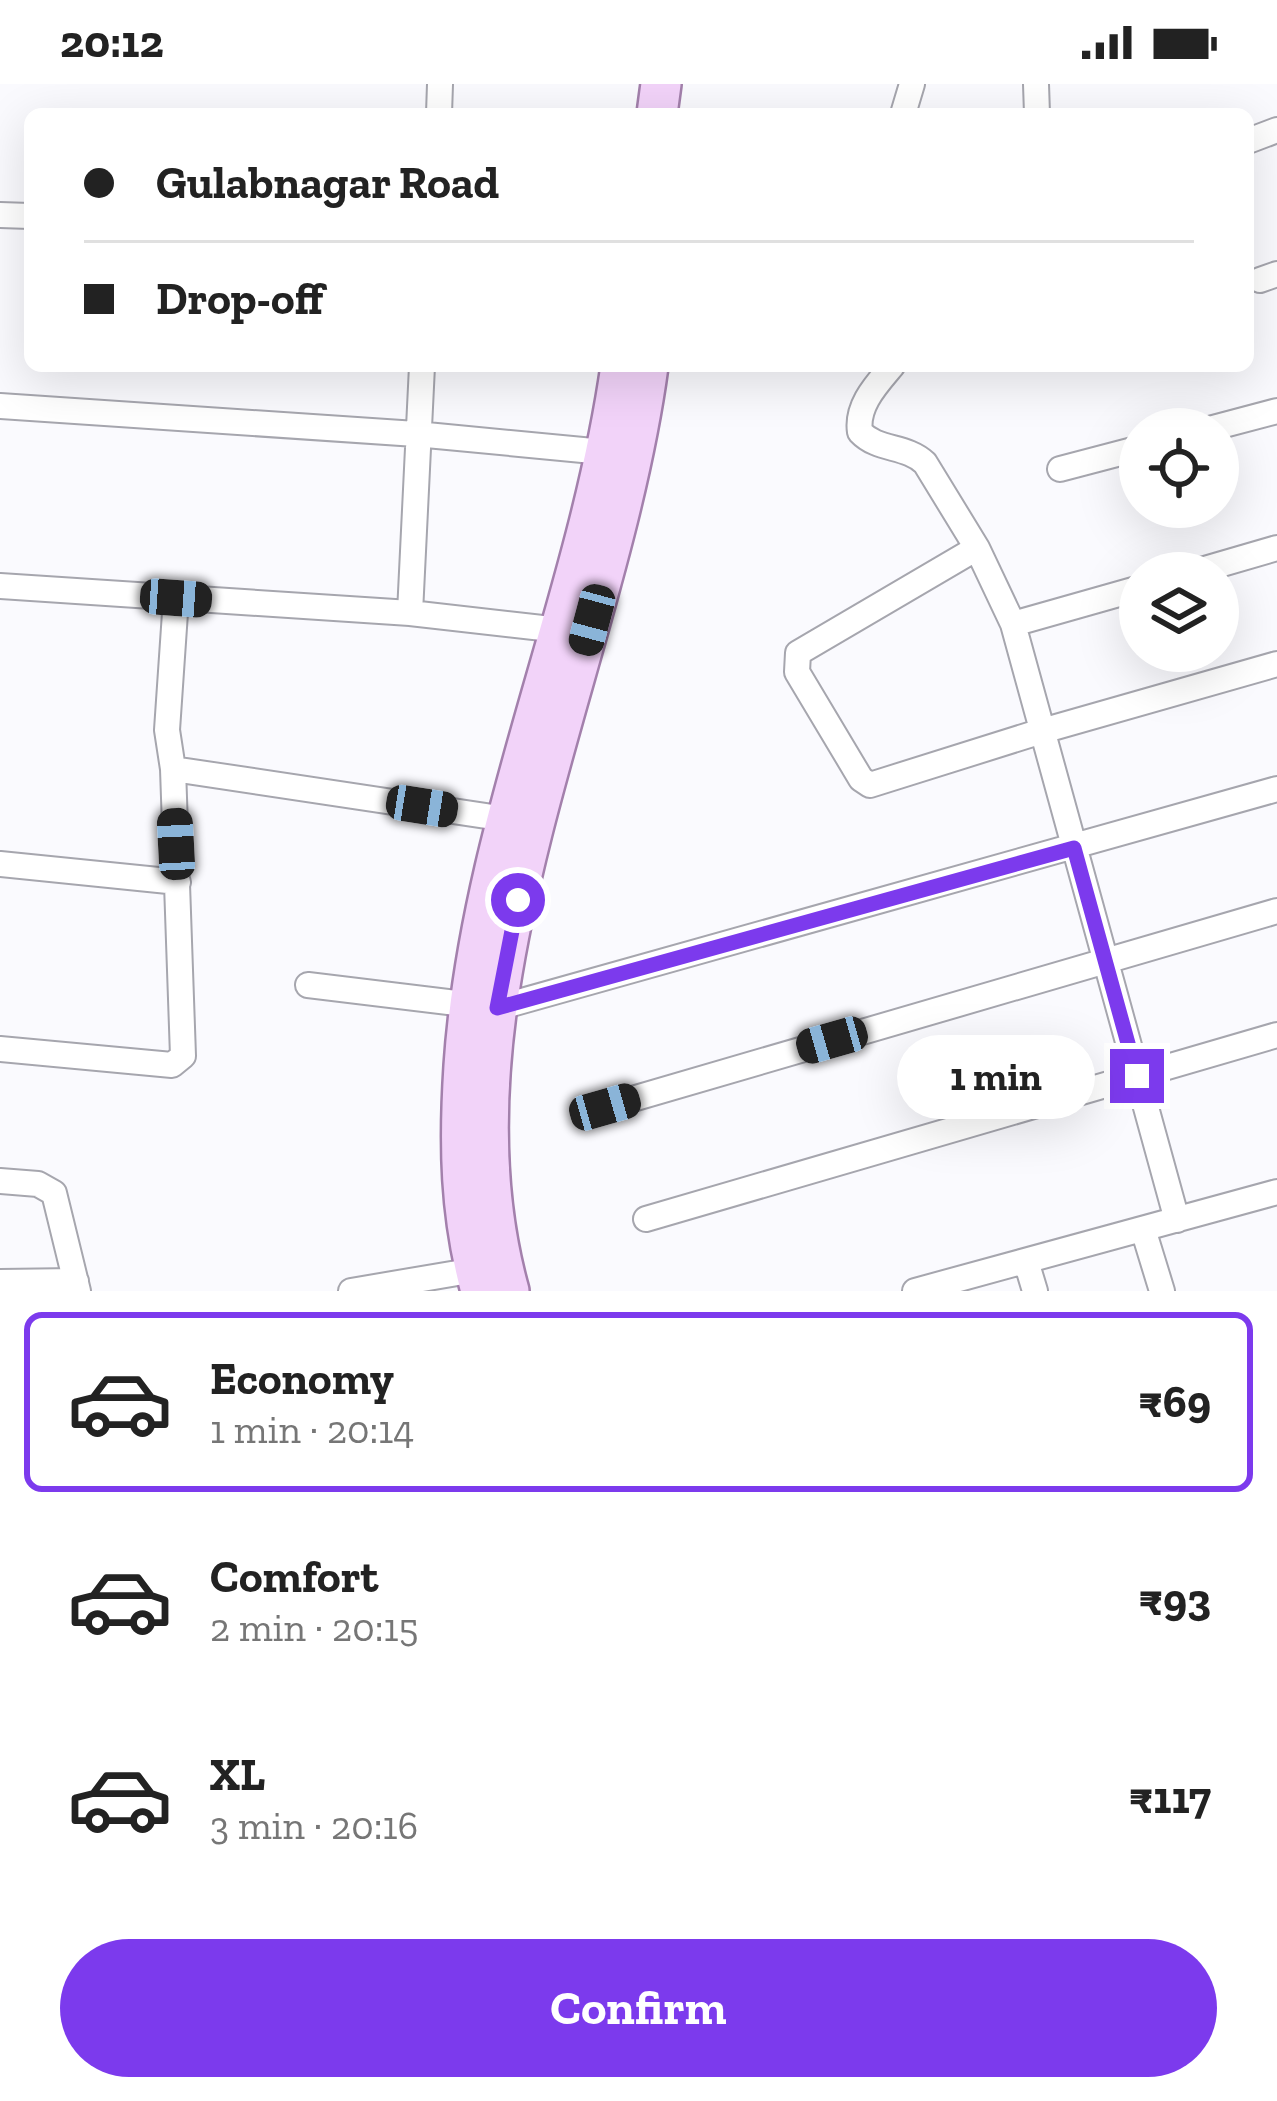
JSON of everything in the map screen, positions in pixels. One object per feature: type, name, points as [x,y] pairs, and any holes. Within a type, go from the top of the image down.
[{"type":"main road","points":[[478,1280],[463,1214],[459,1152],[483,1006],[536,819],[620,453],[633,376]]},
{"type":"main road","points":[[509,1291],[490,1183],[490,1060],[479,932],[560,630],[620,453]]},
{"type":"street","points":[[410,613],[421,372]]},
{"type":"street","points":[[888,372],[863,405],[860,432],[925,463],[976,548],[1013,624],[1177,1220]]},
{"type":"street","points":[[0,406],[620,453]]},
{"type":"street","points":[[1239,421],[1277,411]]},
{"type":"street","points":[[1060,469],[1119,454]]},
{"type":"street","points":[[976,548],[804,647],[796,658],[797,672],[861,778],[870,785],[1277,664]]},
{"type":"street","points":[[1239,559],[1277,548]]},
{"type":"street","points":[[0,586],[410,613],[560,630]]},
{"type":"street","points":[[1013,624],[1119,593]]},
{"type":"street","points":[[0,1049],[178,1063],[184,1046],[173,769],[167,730],[176,598]]},
{"type":"street","points":[[173,769],[506,819]]},
{"type":"street","points":[[308,985],[483,1006],[1074,848],[1277,788]]},
{"type":"street","points":[[0,864],[178,883]]},
{"type":"street","points":[[605,1107],[1277,911]]},
{"type":"street","points":[[646,1219],[1277,1036]]},
{"type":"street","points":[[0,1181],[38,1184],[54,1193],[77,1286],[0,1282]]},
{"type":"street","points":[[915,1291],[1177,1220],[1275,1201]]},
{"type":"street","points":[[1144,1229],[1162,1291]]},
{"type":"street","points":[[1026,1261],[1035,1291]]},
{"type":"street","points":[[351,1291],[478,1280]]},
{"type":"route","points":[[518,900],[497,1008],[1074,848],[1137,1076]]}]
